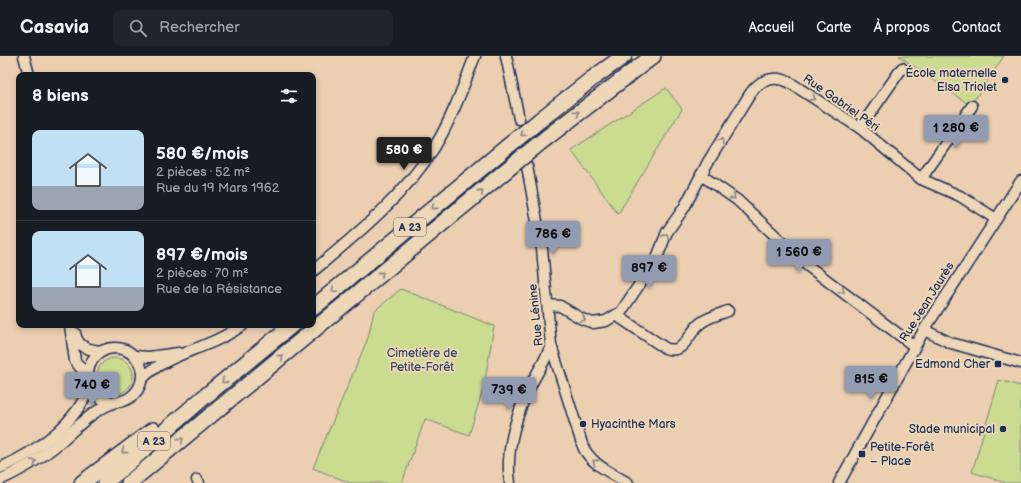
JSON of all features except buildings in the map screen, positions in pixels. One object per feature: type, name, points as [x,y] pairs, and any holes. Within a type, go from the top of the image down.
[{"type":"highway","name":"A 23","points":[[316,306],[540,120],[593,78],[624,56]]},
{"type":"highway","name":"A 23","points":[[129,483],[509,168],[653,56]]},
{"type":"highway","name":"A 23","points":[[105,483],[203,398],[288,328]]},
{"type":"highway","points":[[82,483],[162,423],[203,398]]},
{"type":"street","points":[[24,56],[28,72]]},
{"type":"street","points":[[316,268],[385,209],[420,169],[449,121],[475,56]]},
{"type":"street","points":[[506,56],[519,119]]},
{"type":"street","points":[[860,128],[902,68]]},
{"type":"street","name":"Rue Gabriel Péri","points":[[616,315],[623,308],[657,258],[667,232],[684,208],[701,175],[752,90],[761,82],[768,79],[780,79],[789,82],[860,128],[921,179],[960,196],[996,219]]},
{"type":"street","points":[[921,179],[972,106]]},
{"type":"street","name":"Rue Lénine","points":[[527,166],[542,249],[551,345],[586,453],[594,461],[628,483]]},
{"type":"street","points":[[701,175],[737,200],[808,266],[914,346]]},
{"type":"street","name":"Rue Jean Jaurès","points":[[839,483],[914,346],[996,219],[1020,185]]},
{"type":"street","points":[[548,305],[560,306],[582,319],[593,322],[603,322],[616,315],[665,348],[673,350],[682,347],[701,322],[728,311]]},
{"type":"street","points":[[70,328],[76,361],[98,397],[113,403]]},
{"type":"street","points":[[74,328],[76,337],[80,345],[90,350],[103,351],[113,348],[121,349],[134,356],[156,357],[188,352]]},
{"type":"street","points":[[142,379],[154,369],[238,328]]},
{"type":"street","points":[[924,330],[951,343],[1021,363]]},
{"type":"street","points":[[510,483],[509,460],[517,423],[530,387],[551,345]]},
{"type":"street","points":[[0,468],[30,452],[60,428],[81,405],[89,381],[92,361],[103,351]]},
{"type":"street","points":[[0,480],[45,454],[86,419],[113,403],[123,402],[132,397],[139,389],[142,379],[141,367],[134,356]]},
{"type":"green space","points":[[899,56],[1004,56],[973,102],[968,104]]},
{"type":"green space","points":[[666,88],[682,109],[618,214],[571,150]]},
{"type":"green space","name":"Cimetière de Petite-Forêt","points":[[401,289],[494,326],[484,386],[469,435],[425,419],[402,483],[350,483],[313,468],[368,338],[374,311]]},
{"type":"green space","points":[[119,358],[128,363],[132,369],[132,383],[128,389],[119,394],[111,394],[102,389],[98,383],[97,372],[102,363],[108,359]]},
{"type":"green space","name":"Stade municipal","points":[[999,380],[1021,386],[1021,483],[1006,483],[972,472]]},
{"type":"place","name":"École maternelle Elsa Triolet","points":[[1005,80]]},
{"type":"place","name":"Edmond Cher","points":[[998,364]]},
{"type":"place","name":"Hyacinthe Mars","points":[[583,424]]},
{"type":"place","name":"Stade municipal","points":[[1003,429]]},
{"type":"place","name":"Petite-Forêt – Place","points":[[862,454]]}]
